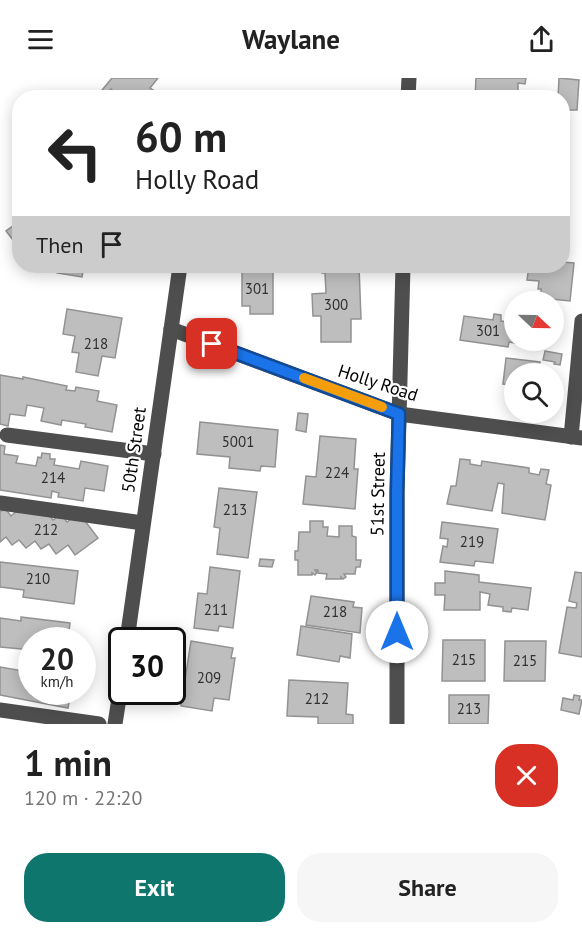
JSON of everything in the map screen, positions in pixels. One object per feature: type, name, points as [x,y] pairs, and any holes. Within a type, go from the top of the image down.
[{"type":"street","name":"50th Street","points":[[129,627],[179,273]]},
{"type":"street","name":"51st Street","points":[[397,724],[397,492],[403,273]]},
{"type":"street","points":[[577,438],[582,321]]},
{"type":"street","name":"Holly Road","points":[[171,329],[399,414],[577,438]]},
{"type":"street","points":[[7,435],[154,454]]},
{"type":"street","points":[[0,504],[143,523]]},
{"type":"street","points":[[115,724],[118,705]]},
{"type":"street","points":[[0,710],[99,724]]},
{"type":"building","points":[[112,78],[158,78],[150,88],[153,90],[102,90]]},
{"type":"building","points":[[476,78],[526,78],[525,84],[518,83],[518,90],[475,90]]},
{"type":"building","points":[[559,78],[579,80],[577,110],[570,110],[570,90],[558,90]]},
{"type":"building","points":[[12,227],[12,239],[6,231]]},
{"type":"building","points":[[570,263],[574,263],[570,301],[564,300],[564,291],[541,291],[538,289],[539,281],[527,280],[528,273],[570,273]]},
{"type":"building","points":[[57,273],[83,273],[82,277]]},
{"type":"building","points":[[242,273],[273,273],[273,314],[250,314],[250,306],[242,306]]},
{"type":"building","points":[[325,273],[359,273],[361,319],[351,319],[351,342],[321,342],[321,316],[313,316],[312,294],[326,293]]},
{"type":"building","points":[[67,309],[122,318],[115,358],[102,356],[98,376],[76,372],[79,353],[72,352],[75,336],[63,334]]},
{"type":"building","points":[[494,314],[501,315],[501,321],[504,321],[504,346],[460,340],[464,316],[493,320]]},
{"type":"building","points":[[545,351],[562,354],[560,363],[543,360]]},
{"type":"building","points":[[506,358],[540,362],[540,363],[505,363]]},
{"type":"building","points":[[0,375],[67,386],[66,390],[75,391],[76,387],[99,391],[97,401],[117,405],[112,432],[62,420],[61,425],[41,421],[44,408],[27,405],[25,416],[10,414],[8,426],[0,424]]},
{"type":"building","points":[[298,413],[308,414],[306,432],[296,430]]},
{"type":"building","points":[[200,422],[278,430],[275,467],[261,466],[260,471],[229,468],[230,457],[197,454]]},
{"type":"building","points":[[320,436],[356,439],[354,469],[358,469],[355,509],[303,504],[306,476],[316,477]]},
{"type":"building","points":[[0,445],[5,446],[4,454],[18,456],[16,463],[36,466],[38,457],[41,458],[42,453],[50,454],[50,459],[55,459],[54,465],[79,469],[81,461],[108,466],[104,491],[85,488],[83,501],[58,497],[59,493],[52,491],[51,498],[0,490]]},
{"type":"building","points":[[460,459],[470,460],[470,464],[481,466],[482,461],[529,468],[529,473],[539,475],[541,469],[549,470],[546,484],[551,485],[545,520],[502,513],[504,484],[498,483],[492,511],[447,504],[451,486],[456,486]]},
{"type":"building","points":[[219,488],[257,492],[248,558],[217,554],[220,528],[214,527]]},
{"type":"building","points":[[5,508],[11,516],[18,510],[49,515],[53,520],[61,514],[67,522],[75,516],[82,517],[98,538],[75,555],[68,545],[56,554],[49,544],[41,549],[35,541],[26,548],[19,540],[12,545],[6,537],[0,542],[0,512]]},
{"type":"building","points":[[310,521],[323,521],[323,527],[328,527],[327,536],[339,537],[339,526],[352,526],[352,536],[356,537],[356,560],[361,560],[360,567],[356,567],[355,574],[344,574],[346,577],[343,579],[341,577],[341,579],[326,579],[327,574],[318,573],[318,570],[315,570],[317,572],[315,575],[312,573],[312,575],[298,575],[298,560],[295,560],[295,551],[298,551],[299,532],[310,532]]},
{"type":"building","points":[[442,522],[498,529],[493,563],[475,561],[474,566],[440,562],[443,546],[447,547],[448,539],[440,538]]},
{"type":"building","points":[[260,559],[274,560],[272,567],[259,566]]},
{"type":"building","points":[[0,562],[78,571],[74,604],[23,597],[24,590],[0,587]]},
{"type":"building","points":[[210,567],[240,571],[233,628],[219,626],[218,631],[194,628],[198,593],[207,594]]},
{"type":"building","points":[[445,571],[479,575],[479,582],[531,588],[528,610],[512,608],[511,612],[503,611],[503,607],[488,605],[490,594],[480,592],[480,610],[444,610],[445,595],[435,595],[435,583],[445,583]]},
{"type":"building","points":[[575,572],[582,573],[582,657],[559,653],[567,607],[576,608],[577,603],[569,601]]},
{"type":"building","points":[[311,596],[354,602],[353,607],[362,608],[360,633],[306,625]]},
{"type":"building","points":[[21,617],[70,623],[70,627],[18,627],[18,649],[0,647],[0,618],[21,621]]},
{"type":"building","points":[[301,626],[352,634],[350,658],[340,656],[339,662],[297,655]]},
{"type":"building","points":[[443,640],[485,640],[485,681],[442,681]]},
{"type":"building","points":[[191,641],[233,648],[231,658],[235,658],[229,700],[214,698],[212,711],[181,706],[186,705],[186,674]]},
{"type":"building","points":[[505,641],[546,641],[545,681],[504,681]]},
{"type":"building","points":[[0,667],[18,670],[18,698],[0,695]]},
{"type":"building","points":[[289,680],[348,683],[346,714],[353,715],[353,724],[318,724],[318,717],[287,716]]},
{"type":"building","points":[[449,695],[489,695],[488,724],[449,724]]},
{"type":"building","points":[[574,695],[580,696],[579,700],[582,700],[579,714],[561,710],[563,698],[573,700]]},
{"type":"building","points":[[52,705],[69,705],[68,708]]},
{"type":"slow traffic","points":[[304,378],[382,407]]},
{"type":"route","points":[[212,344],[399,414],[397,632]]}]
